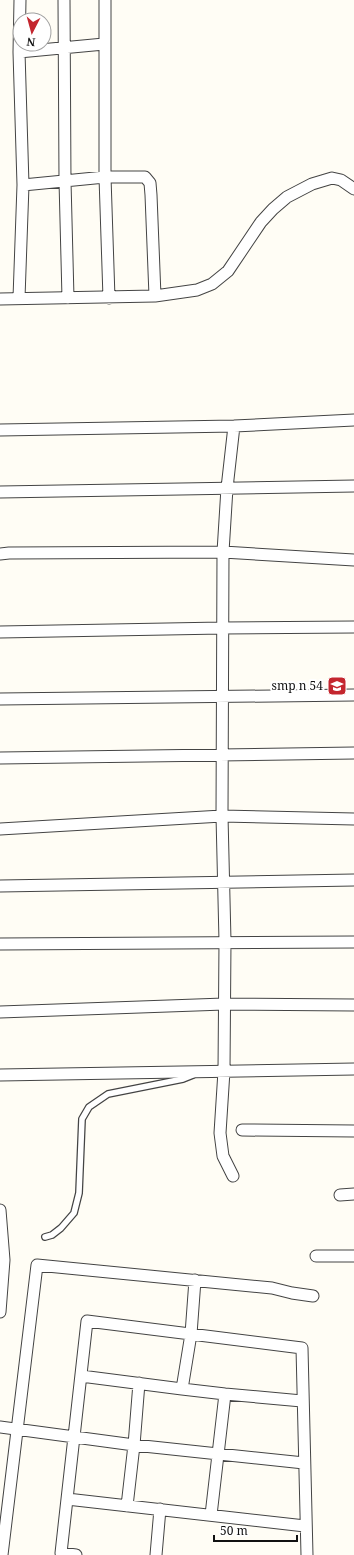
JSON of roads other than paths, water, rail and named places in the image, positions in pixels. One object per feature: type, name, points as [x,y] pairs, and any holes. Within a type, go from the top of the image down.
[{"type":"street","points":[[20,0],[20,12]]},
{"type":"street","points":[[64,0],[65,180],[68,298]]},
{"type":"street","points":[[105,0],[105,177],[109,298]]},
{"type":"street","points":[[52,49],[104,44]]},
{"type":"street","points":[[18,52],[23,185],[19,298]]},
{"type":"street","points":[[23,185],[105,177],[145,177],[150,183],[155,296]]},
{"type":"street","points":[[0,299],[155,296],[197,290],[219,280],[228,271],[261,222],[287,197],[312,184],[332,178],[341,180],[354,189]]},
{"type":"street","points":[[0,430],[234,426],[354,420]]},
{"type":"street","points":[[232,1176],[223,1156],[220,1133],[224,1071],[226,941],[222,816],[223,552],[227,488],[234,426]]},
{"type":"street","points":[[0,492],[354,486]]},
{"type":"street","points":[[0,554],[223,552],[354,560]]},
{"type":"street","points":[[0,632],[354,627]]},
{"type":"street","points":[[0,699],[354,695]]},
{"type":"street","points":[[0,758],[354,753]]},
{"type":"street","points":[[0,828],[222,816],[354,819]]},
{"type":"street","points":[[0,886],[354,880]]},
{"type":"street","points":[[0,944],[226,941],[354,942]]},
{"type":"street","points":[[0,1012],[224,1004],[354,1004]]},
{"type":"street","points":[[0,1075],[354,1069]]},
{"type":"street","points":[[242,1130],[354,1130]]},
{"type":"street","points":[[340,1195],[354,1194]]},
{"type":"street","points":[[0,1210],[4,1260],[0,1312]]},
{"type":"street","points":[[316,1256],[354,1256]]},
{"type":"street","points":[[2,1555],[37,1264],[272,1288],[313,1296]]},
{"type":"street","points":[[182,1389],[191,1334],[195,1280]]},
{"type":"street","points":[[76,1555],[61,1554],[87,1322],[302,1348],[302,1401],[307,1555]]},
{"type":"street","points":[[81,1376],[225,1394],[302,1401]]},
{"type":"street","points":[[127,1506],[139,1383]]},
{"type":"street","points":[[211,1515],[225,1394]]},
{"type":"street","points":[[0,1427],[304,1463]]},
{"type":"street","points":[[67,1499],[306,1526]]},
{"type":"street","points":[[156,1555],[160,1509]]},
{"type":"lane","points":[[45,1237],[52,1235],[61,1228],[74,1213],[79,1193],[82,1119],[89,1107],[108,1094],[183,1079],[202,1071]]},
{"type":"place","name":"smp n 54","points":[[337,686]]}]
